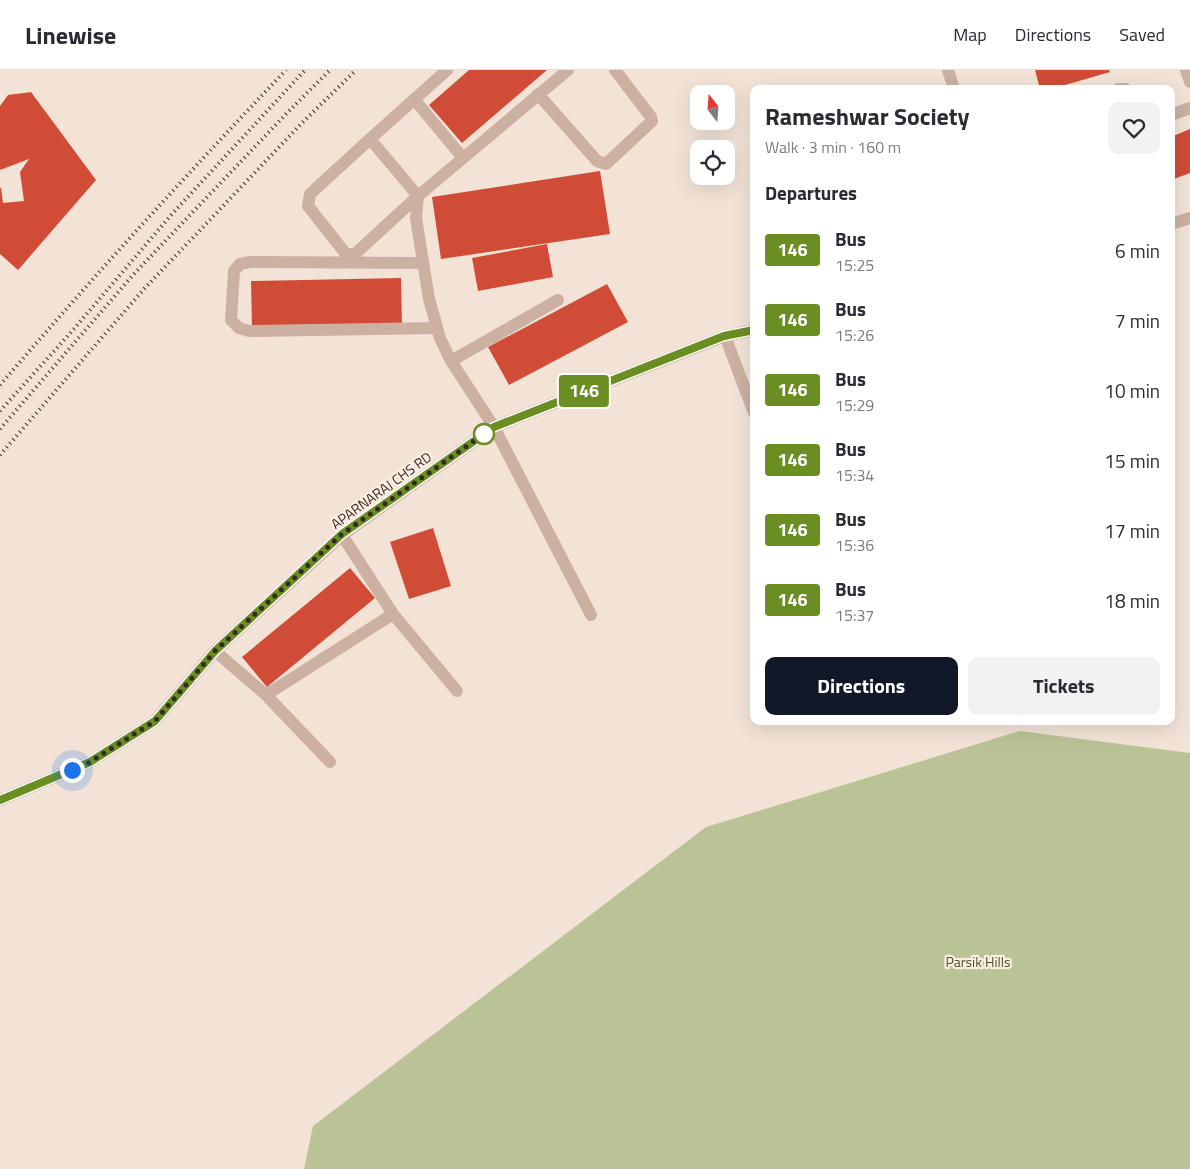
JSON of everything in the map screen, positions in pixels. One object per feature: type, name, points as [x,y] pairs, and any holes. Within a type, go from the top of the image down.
[{"type":"street","points":[[447,70],[310,194],[308,206],[346,254],[355,254],[418,196],[568,70]]},
{"type":"street","points":[[538,94],[597,161],[606,164],[652,121],[616,70]]},
{"type":"street","points":[[948,70],[953,85]]},
{"type":"street","points":[[1186,70],[1190,82]]},
{"type":"street","points":[[414,99],[463,158]]},
{"type":"street","points":[[1175,114],[1190,108]]},
{"type":"street","points":[[370,139],[418,196],[416,218],[429,299],[437,328],[451,361],[494,427],[591,615]]},
{"type":"street","points":[[1175,223],[1190,218]]},
{"type":"street","points":[[423,263],[250,262],[240,264],[234,272],[232,320],[239,328],[249,331],[437,328]]},
{"type":"street","points":[[451,361],[558,300]]},
{"type":"street","name":"APARNARAJ CHS RD","points":[[0,800],[90,762],[155,721],[215,651],[342,534],[494,427],[724,336],[750,331]]},
{"type":"street","points":[[724,336],[750,403]]},
{"type":"street","points":[[342,534],[393,614],[457,692]]},
{"type":"street","points":[[266,695],[393,614]]},
{"type":"street","points":[[215,651],[266,695],[330,762]]},
{"type":"green space","name":"Parsik Hills","points":[[1020,731],[1190,753],[1190,1169],[304,1169],[313,1126],[706,827]]},
{"type":"building","points":[[469,70],[547,70],[462,143],[429,105]]},
{"type":"building","points":[[1035,70],[1109,70],[1110,72],[1065,85],[1039,85]]},
{"type":"building","points":[[31,92],[96,180],[18,270],[0,254],[0,188],[3,203],[24,201],[20,172],[29,159],[0,170],[0,106],[8,95]]},
{"type":"building","points":[[1190,129],[1190,173],[1175,179],[1175,135]]},
{"type":"building","points":[[600,171],[610,234],[441,259],[432,197]]},
{"type":"building","points":[[547,244],[553,277],[478,291],[472,258]]},
{"type":"building","points":[[401,278],[402,325],[252,329],[251,281]]},
{"type":"building","points":[[607,284],[628,322],[509,385],[488,347]]},
{"type":"building","points":[[433,528],[451,586],[409,599],[390,542]]},
{"type":"building","points":[[350,568],[375,598],[267,687],[242,657]]},
{"type":"railway","points":[[0,385],[141,226],[286,70]]},
{"type":"railway","points":[[0,411],[73,330],[172,214],[305,70]]},
{"type":"railway","points":[[0,429],[133,275],[330,70]]},
{"type":"railway","points":[[0,455],[144,289],[302,123],[356,70]]},
{"type":"bus line","name":"146","points":[[0,800],[90,762],[155,721],[215,651],[342,534],[494,427],[724,336],[750,331]]},
{"type":"route","points":[[72,770],[90,762],[155,721],[215,651],[342,534],[484,434]]}]
